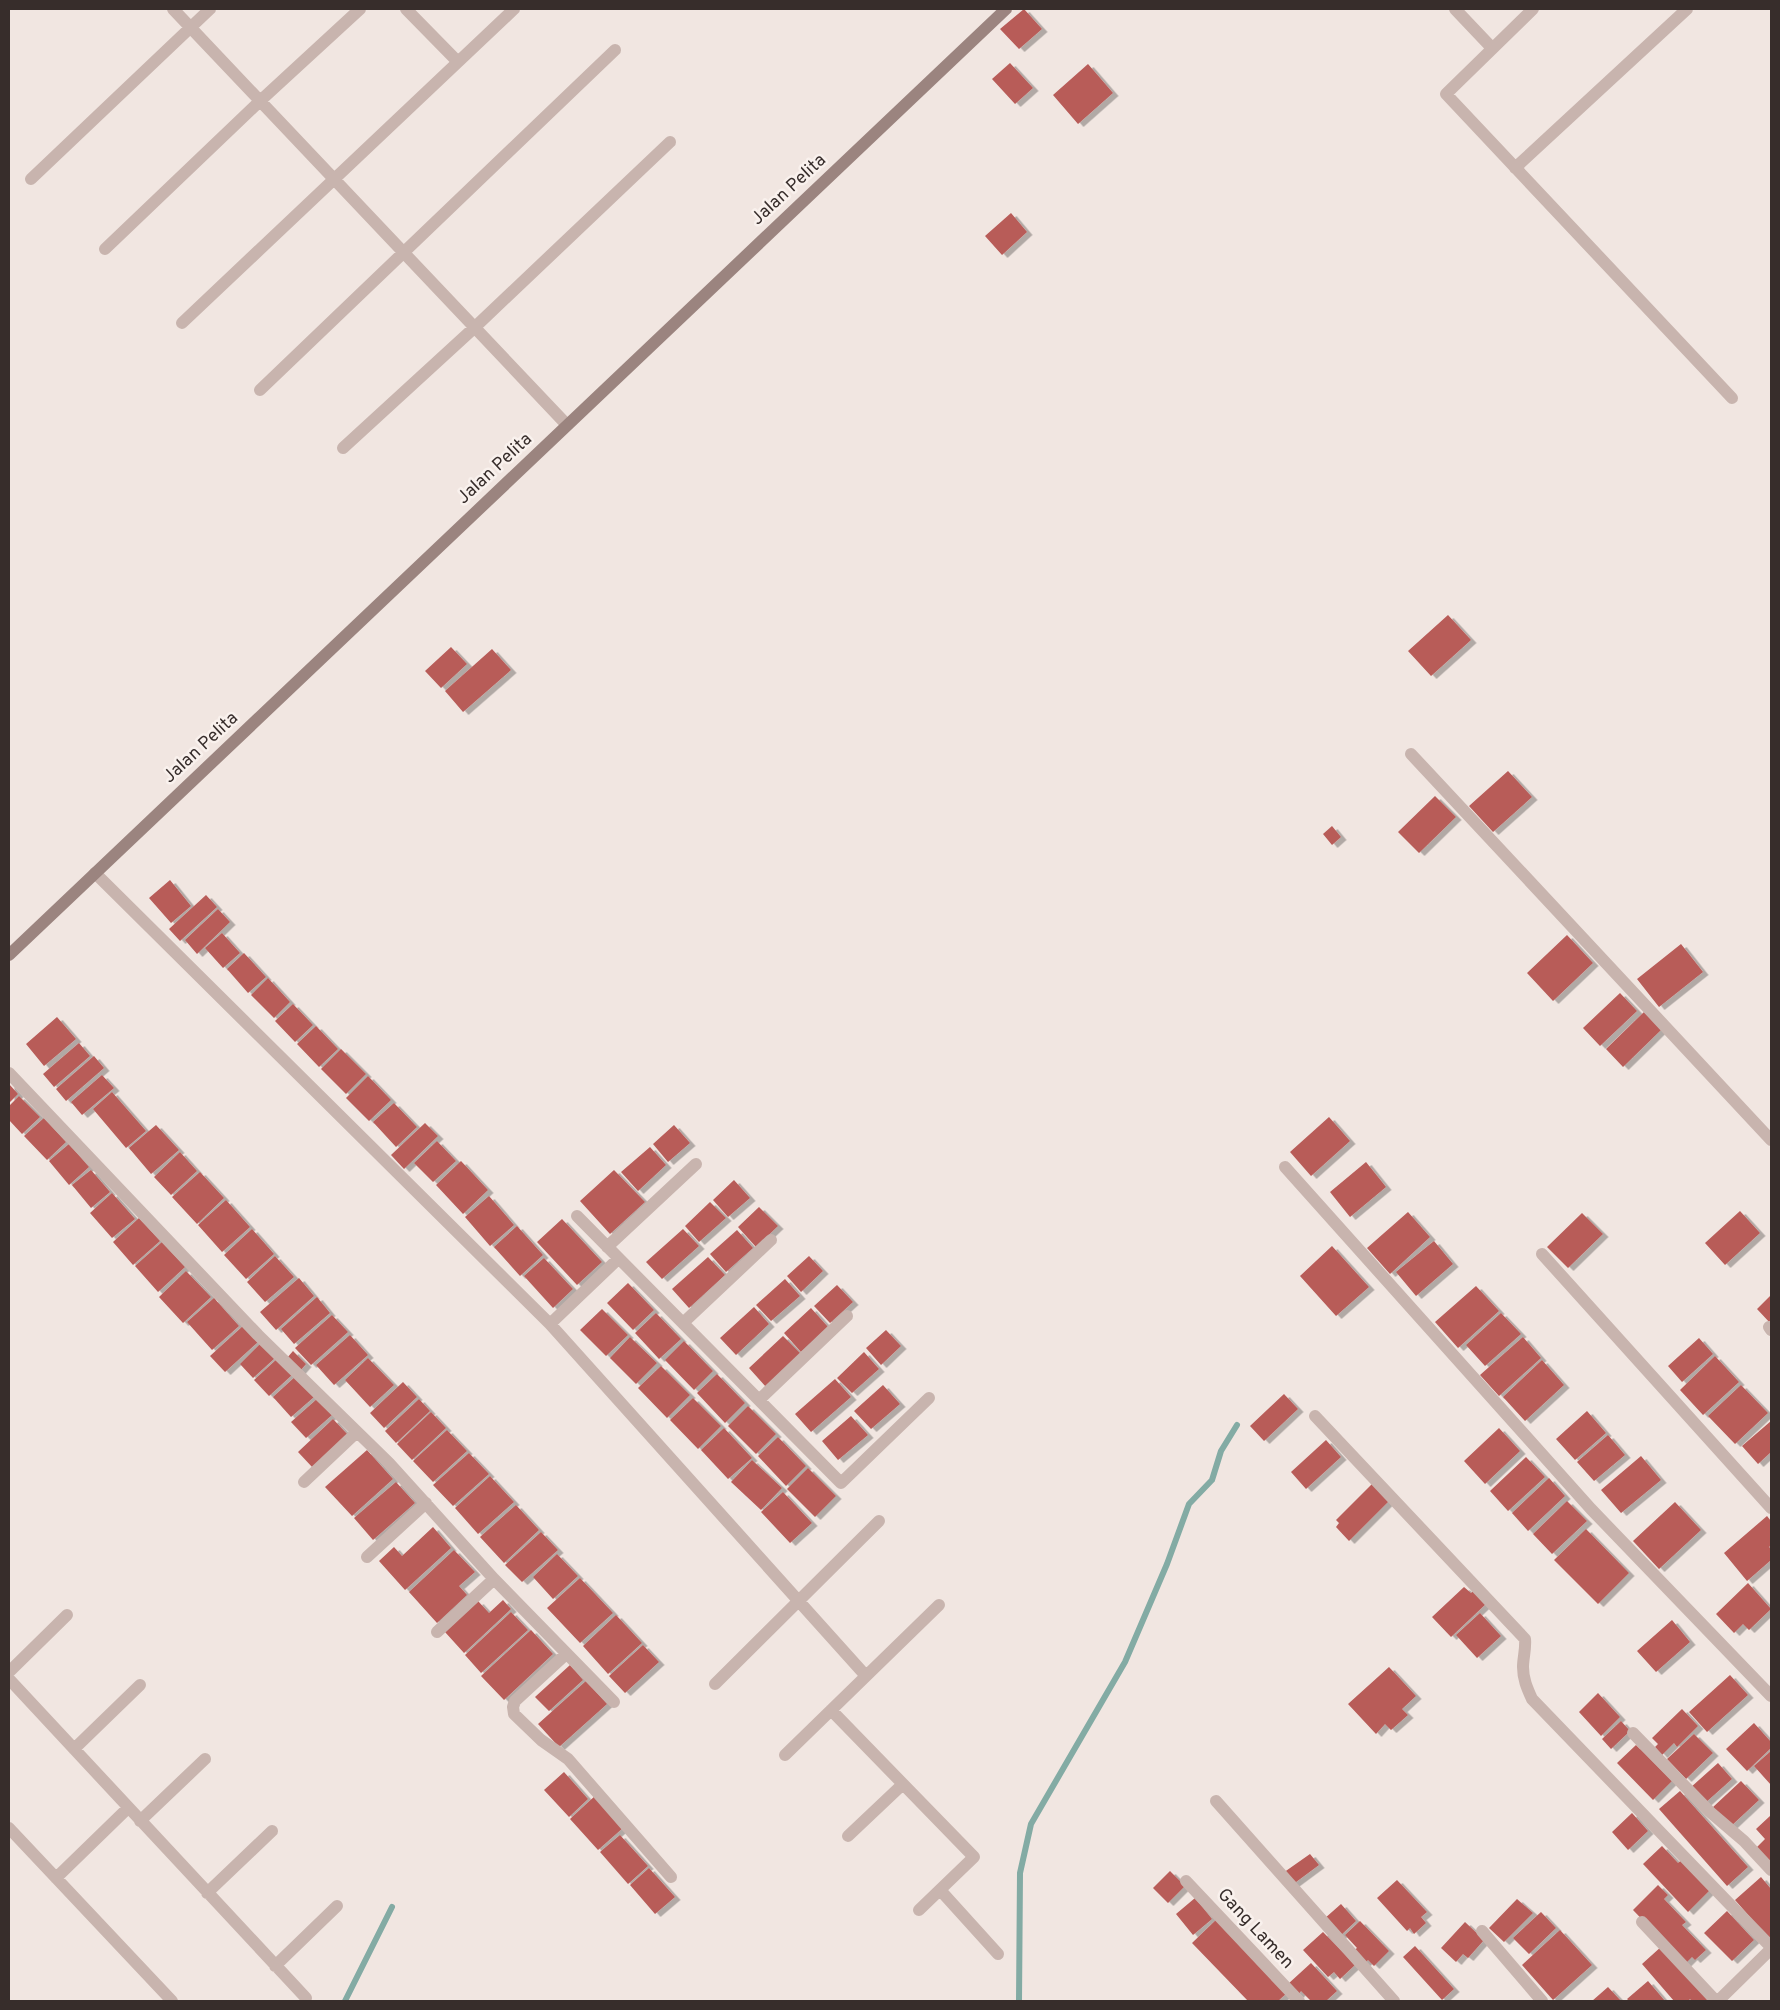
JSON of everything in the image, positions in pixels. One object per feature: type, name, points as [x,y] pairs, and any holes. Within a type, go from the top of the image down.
[{"type":"street","points":[[173,9],[567,425]]},
{"type":"street","points":[[31,179],[210,9]]},
{"type":"street","points":[[105,249],[260,101],[360,9]]},
{"type":"street","points":[[406,9],[458,62]]},
{"type":"street","points":[[182,323],[514,9]]},
{"type":"street","name":"Jalan Pelita","points":[[9,955],[1006,9]]},
{"type":"street","points":[[1456,9],[1492,48]]},
{"type":"street","points":[[1533,9],[1446,94],[1732,398]]},
{"type":"street","points":[[1515,168],[1686,9]]},
{"type":"street","points":[[260,390],[615,50]]},
{"type":"street","points":[[343,448],[474,328],[670,142]]},
{"type":"street","points":[[1411,754],[1771,1140]]},
{"type":"street","points":[[95,873],[550,1324],[866,1676]]},
{"type":"street","points":[[9,1073],[258,1335],[389,1463],[494,1579],[614,1702]]},
{"type":"street","points":[[607,1246],[696,1164]]},
{"type":"street","points":[[1285,1168],[1591,1509],[1771,1696]]},
{"type":"street","points":[[577,1216],[841,1483],[929,1398]]},
{"type":"street","points":[[682,1323],[771,1240]]},
{"type":"street","points":[[1542,1254],[1771,1508]]},
{"type":"street","points":[[550,1324],[618,1259]]},
{"type":"street","points":[[759,1400],[847,1316]]},
{"type":"street","points":[[1315,1416],[1525,1639],[1524,1682],[1532,1699],[1771,1948],[1717,2001],[1642,1922]]},
{"type":"street","points":[[304,1482],[357,1432]]},
{"type":"street","points":[[367,1557],[426,1503]]},
{"type":"street","points":[[715,1684],[879,1521]]},
{"type":"street","points":[[437,1632],[494,1579]]},
{"type":"street","points":[[785,1755],[940,1605]]},
{"type":"street","points":[[9,1672],[67,1615]]},
{"type":"street","points":[[566,1654],[515,1701],[513,1707],[514,1714],[541,1740],[568,1759],[671,1877]]},
{"type":"street","points":[[9,1679],[306,1998]]},
{"type":"street","points":[[74,1749],[140,1685]]},
{"type":"street","points":[[831,1710],[974,1857],[919,1910]]},
{"type":"street","points":[[1632,1733],[1710,1812],[1744,1841],[1771,1870]]},
{"type":"street","points":[[140,1821],[205,1760]]},
{"type":"street","points":[[848,1836],[903,1784]]},
{"type":"street","points":[[1216,1801],[1394,2001]]},
{"type":"street","points":[[56,1878],[128,1808]]},
{"type":"street","points":[[9,1828],[172,2001]]},
{"type":"street","points":[[207,1893],[272,1831]]},
{"type":"street","name":"Gang Lamen","points":[[1186,1880],[1299,2001]]},
{"type":"street","points":[[940,1891],[998,1954]]},
{"type":"street","points":[[275,1966],[337,1906]]},
{"type":"street","points":[[1482,1931],[1542,2001]]},
{"type":"building","points":[[1024,9],[1042,29],[1019,49],[1000,29]]},
{"type":"building","points":[[1010,63],[1033,88],[1015,104],[992,79]]},
{"type":"building","points":[[1088,64],[1113,93],[1078,124],[1053,95]]},
{"type":"building","points":[[1011,213],[1027,232],[1002,255],[985,236]]},
{"type":"building","points":[[1448,615],[1471,640],[1431,676],[1408,651]]},
{"type":"building","points":[[451,647],[467,664],[441,688],[425,671]]},
{"type":"building","points":[[492,649],[511,670],[463,712],[445,691]]},
{"type":"building","points":[[1508,771],[1532,797],[1493,832],[1469,806]]},
{"type":"building","points":[[1435,796],[1456,817],[1419,853],[1398,832]]},
{"type":"building","points":[[1332,826],[1341,837],[1332,845],[1323,834]]},
{"type":"building","points":[[170,880],[191,906],[171,923],[149,898]]},
{"type":"building","points":[[206,895],[217,907],[180,941],[169,929]]},
{"type":"building","points":[[218,909],[230,922],[197,954],[185,940]]},
{"type":"building","points":[[222,933],[240,953],[223,968],[205,948]]},
{"type":"building","points":[[1567,935],[1593,963],[1553,1001],[1527,973]]},
{"type":"building","points":[[1681,944],[1703,972],[1659,1007],[1637,979]]},
{"type":"building","points":[[244,953],[266,977],[248,993],[227,969]]},
{"type":"building","points":[[268,978],[290,1002],[274,1018],[251,995]]},
{"type":"building","points":[[1620,993],[1637,1011],[1600,1046],[1583,1028]]},
{"type":"building","points":[[293,1004],[313,1025],[295,1042],[275,1021]]},
{"type":"building","points":[[1644,1012],[1661,1030],[1623,1067],[1606,1049]]},
{"type":"building","points":[[57,1017],[76,1039],[44,1066],[26,1044]]},
{"type":"building","points":[[316,1026],[338,1049],[319,1067],[297,1044]]},
{"type":"building","points":[[79,1043],[90,1056],[54,1087],[43,1074]]},
{"type":"building","points":[[341,1049],[366,1074],[346,1094],[321,1069]]},
{"type":"building","points":[[94,1056],[104,1068],[66,1101],[56,1089]]},
{"type":"building","points":[[102,1075],[114,1088],[82,1115],[71,1102]]},
{"type":"building","points":[[368,1076],[391,1100],[369,1121],[346,1098]]},
{"type":"building","points":[[9,1084],[18,1094],[9,1103]]},
{"type":"building","points":[[112,1092],[146,1131],[126,1148],[93,1109]]},
{"type":"building","points":[[19,1096],[40,1117],[22,1134],[9,1120],[9,1106]]},
{"type":"building","points":[[394,1103],[417,1127],[396,1147],[373,1122]]},
{"type":"building","points":[[1329,1117],[1350,1141],[1311,1176],[1290,1152]]},
{"type":"building","points":[[44,1118],[66,1142],[47,1160],[24,1136]]},
{"type":"building","points":[[425,1123],[438,1136],[404,1169],[391,1155]]},
{"type":"building","points":[[156,1125],[179,1150],[151,1174],[129,1148]]},
{"type":"building","points":[[674,1125],[690,1143],[668,1162],[653,1144]]},
{"type":"building","points":[[437,1141],[456,1161],[433,1182],[414,1163]]},
{"type":"building","points":[[69,1144],[89,1167],[69,1185],[49,1161]]},
{"type":"building","points":[[650,1147],[666,1165],[638,1191],[621,1172]]},
{"type":"building","points":[[180,1152],[197,1171],[171,1195],[154,1177]]},
{"type":"building","points":[[461,1161],[488,1190],[463,1214],[436,1185]]},
{"type":"building","points":[[1366,1162],[1386,1187],[1350,1217],[1330,1192]]},
{"type":"building","points":[[91,1170],[110,1192],[91,1208],[72,1185]]},
{"type":"building","points":[[614,1170],[645,1202],[610,1234],[580,1201]]},
{"type":"building","points":[[200,1172],[224,1198],[197,1224],[172,1197]]},
{"type":"building","points":[[734,1180],[750,1198],[728,1217],[713,1200]]},
{"type":"building","points":[[112,1193],[135,1219],[112,1238],[90,1213]]},
{"type":"building","points":[[489,1196],[514,1225],[490,1246],[465,1217]]},
{"type":"building","points":[[226,1200],[250,1227],[222,1252],[198,1225]]},
{"type":"building","points":[[710,1202],[726,1218],[699,1242],[685,1226]]},
{"type":"building","points":[[759,1207],[778,1226],[756,1247],[738,1227]]},
{"type":"building","points":[[1740,1211],[1760,1233],[1725,1265],[1705,1243]]},
{"type":"building","points":[[1408,1212],[1430,1237],[1390,1274],[1367,1248]]},
{"type":"building","points":[[1582,1213],[1603,1234],[1568,1268],[1547,1247]]},
{"type":"building","points":[[139,1218],[160,1241],[133,1265],[113,1242]]},
{"type":"building","points":[[562,1219],[602,1262],[577,1285],[537,1242]]},
{"type":"building","points":[[517,1226],[543,1255],[520,1276],[494,1247]]},
{"type":"building","points":[[252,1229],[274,1254],[246,1279],[224,1255]]},
{"type":"building","points":[[683,1229],[699,1246],[662,1279],[646,1262]]},
{"type":"building","points":[[737,1230],[753,1248],[726,1272],[710,1254]]},
{"type":"building","points":[[1434,1241],[1453,1264],[1416,1296],[1396,1272]]},
{"type":"building","points":[[162,1242],[185,1267],[158,1292],[135,1266]]},
{"type":"building","points":[[1332,1246],[1369,1287],[1336,1316],[1300,1276]]},
{"type":"building","points":[[275,1256],[294,1277],[265,1302],[247,1282]]},
{"type":"building","points":[[809,1256],[823,1271],[801,1292],[787,1276]]},
{"type":"building","points":[[708,1257],[725,1275],[689,1308],[672,1289]]},
{"type":"building","points":[[544,1258],[573,1289],[553,1308],[524,1276]]},
{"type":"building","points":[[186,1271],[211,1297],[183,1323],[159,1297]]},
{"type":"building","points":[[299,1278],[314,1296],[276,1330],[260,1312]]},
{"type":"building","points":[[785,1279],[800,1296],[771,1321],[756,1305]]},
{"type":"building","points":[[628,1283],[654,1310],[633,1330],[607,1303]]},
{"type":"building","points":[[837,1285],[853,1302],[830,1323],[814,1306]]},
{"type":"building","points":[[1476,1286],[1499,1311],[1458,1348],[1435,1322]]},
{"type":"building","points":[[1771,1295],[1771,1324],[1757,1309]]},
{"type":"building","points":[[317,1297],[330,1313],[294,1344],[281,1329]]},
{"type":"building","points":[[214,1298],[239,1326],[212,1350],[187,1322]]},
{"type":"building","points":[[754,1307],[769,1324],[736,1355],[720,1338]]},
{"type":"building","points":[[811,1308],[828,1327],[801,1352],[784,1333]]},
{"type":"building","points":[[602,1309],[628,1335],[606,1356],[580,1330]]},
{"type":"building","points":[[656,1313],[681,1339],[659,1359],[635,1333]]},
{"type":"building","points":[[1501,1313],[1521,1334],[1485,1366],[1466,1345]]},
{"type":"building","points":[[332,1315],[348,1332],[311,1365],[295,1348]]},
{"type":"building","points":[[243,1326],[258,1342],[225,1372],[210,1356]]},
{"type":"building","points":[[886,1330],[901,1346],[881,1365],[866,1348]]},
{"type":"building","points":[[350,1335],[368,1355],[334,1385],[316,1365]]},
{"type":"building","points":[[783,1336],[801,1354],[766,1387],[749,1368]]},
{"type":"building","points":[[630,1337],[657,1363],[636,1384],[610,1358]]},
{"type":"building","points":[[1523,1337],[1541,1358],[1499,1396],[1480,1375]]},
{"type":"building","points":[[1699,1338],[1713,1354],[1682,1382],[1668,1366]]},
{"type":"building","points":[[684,1341],[713,1371],[694,1390],[665,1360]]},
{"type":"building","points":[[261,1343],[275,1358],[253,1378],[240,1364]]},
{"type":"building","points":[[293,1351],[306,1364],[300,1371],[287,1358]]},
{"type":"building","points":[[864,1352],[879,1369],[852,1393],[837,1378]]},
{"type":"building","points":[[1715,1356],[1739,1382],[1703,1415],[1680,1390]]},
{"type":"building","points":[[368,1358],[394,1385],[370,1407],[345,1380]]},
{"type":"building","points":[[277,1359],[292,1375],[269,1396],[254,1380]]},
{"type":"building","points":[[1542,1360],[1564,1385],[1525,1421],[1503,1397]]},
{"type":"building","points":[[661,1366],[690,1395],[667,1418],[638,1388]]},
{"type":"building","points":[[717,1374],[745,1403],[725,1423],[697,1393]]},
{"type":"building","points":[[296,1376],[314,1397],[291,1417],[273,1397]]},
{"type":"building","points":[[835,1379],[851,1397],[811,1432],[795,1414]]},
{"type":"building","points":[[403,1382],[417,1397],[384,1428],[370,1413]]},
{"type":"building","points":[[883,1385],[900,1404],[871,1429],[854,1411]]},
{"type":"building","points":[[1741,1385],[1768,1413],[1735,1444],[1708,1416]]},
{"type":"building","points":[[1284,1394],[1298,1409],[1264,1441],[1250,1426]]},
{"type":"building","points":[[693,1398],[721,1426],[698,1449],[670,1420]]},
{"type":"building","points":[[317,1399],[332,1415],[306,1438],[291,1422]]},
{"type":"building","points":[[419,1399],[430,1411],[396,1443],[385,1431]]},
{"type":"building","points":[[748,1406],[776,1434],[756,1454],[728,1426]]},
{"type":"building","points":[[1587,1411],[1606,1433],[1575,1460],[1556,1439]]},
{"type":"building","points":[[431,1412],[446,1428],[412,1460],[397,1444]]},
{"type":"building","points":[[851,1416],[868,1435],[838,1460],[822,1441]]},
{"type":"building","points":[[333,1419],[348,1435],[313,1468],[298,1452]]},
{"type":"building","points":[[1771,1421],[1771,1452],[1758,1464],[1742,1446]]},
{"type":"building","points":[[724,1428],[752,1458],[728,1479],[701,1450]]},
{"type":"building","points":[[1499,1428],[1520,1451],[1485,1484],[1464,1461]]},
{"type":"building","points":[[447,1430],[467,1451],[433,1482],[413,1461]]},
{"type":"building","points":[[1608,1435],[1625,1455],[1594,1481],[1577,1462]]},
{"type":"building","points":[[778,1437],[806,1466],[786,1486],[758,1456]]},
{"type":"building","points":[[1326,1440],[1341,1457],[1306,1489],[1291,1472]]},
{"type":"building","points":[[367,1450],[393,1479],[352,1516],[325,1487]]},
{"type":"building","points":[[469,1453],[489,1474],[453,1506],[433,1485]]},
{"type":"building","points":[[1641,1456],[1661,1480],[1621,1513],[1601,1490]]},
{"type":"building","points":[[1526,1457],[1545,1477],[1508,1511],[1490,1491]]},
{"type":"building","points":[[752,1460],[782,1488],[761,1510],[731,1482]]},
{"type":"building","points":[[808,1468],[836,1496],[815,1517],[787,1489]]},
{"type":"building","points":[[490,1476],[514,1502],[478,1534],[455,1508]]},
{"type":"building","points":[[1549,1478],[1565,1496],[1528,1531],[1512,1513]]},
{"type":"building","points":[[396,1482],[415,1503],[373,1540],[354,1518]]},
{"type":"building","points":[[1374,1482],[1391,1499],[1349,1541],[1336,1527],[1339,1523],[1336,1520]]},
{"type":"building","points":[[783,1492],[812,1523],[790,1543],[761,1512]]},
{"type":"building","points":[[1567,1501],[1587,1521],[1552,1554],[1533,1534]]},
{"type":"building","points":[[1675,1502],[1701,1530],[1659,1569],[1633,1541]]},
{"type":"building","points":[[516,1505],[539,1530],[504,1563],[480,1537]]},
{"type":"building","points":[[1767,1516],[1771,1521],[1771,1545],[1769,1547],[1771,1549],[1771,1560],[1747,1581],[1724,1553]]},
{"type":"building","points":[[433,1527],[451,1548],[405,1590],[379,1561],[394,1547],[402,1556]]},
{"type":"building","points":[[1586,1529],[1629,1573],[1598,1604],[1554,1560]]},
{"type":"building","points":[[541,1532],[558,1550],[522,1582],[505,1565]]},
{"type":"building","points":[[454,1550],[475,1572],[459,1586],[467,1595],[437,1623],[409,1592]]},
{"type":"building","points":[[557,1554],[578,1576],[553,1599],[533,1577]]},
{"type":"building","points":[[580,1578],[613,1613],[580,1643],[547,1608]]},
{"type":"building","points":[[1748,1583],[1771,1609],[1749,1630],[1743,1624],[1734,1633],[1716,1614]]},
{"type":"building","points":[[1464,1587],[1471,1593],[1477,1588],[1489,1601],[1451,1637],[1432,1617]]},
{"type":"building","points":[[503,1600],[511,1609],[464,1653],[445,1632],[478,1601],[489,1613]]},
{"type":"building","points":[[511,1612],[528,1630],[481,1673],[465,1655]]},
{"type":"building","points":[[1480,1613],[1501,1636],[1477,1658],[1456,1635]]},
{"type":"building","points":[[616,1615],[642,1643],[608,1674],[583,1646]]},
{"type":"building","points":[[1672,1620],[1690,1642],[1656,1672],[1637,1651]]},
{"type":"building","points":[[531,1630],[553,1654],[504,1700],[481,1676]]},
{"type":"building","points":[[643,1645],[659,1662],[625,1693],[609,1676]]},
{"type":"building","points":[[570,1665],[583,1680],[549,1711],[535,1697]]},
{"type":"building","points":[[1389,1667],[1416,1696],[1402,1709],[1408,1715],[1391,1730],[1385,1724],[1376,1734],[1348,1704]]},
{"type":"building","points":[[1730,1675],[1748,1695],[1707,1732],[1689,1712]]},
{"type":"building","points":[[586,1681],[607,1704],[559,1747],[538,1724]]},
{"type":"building","points":[[1598,1693],[1620,1717],[1601,1736],[1579,1712]]},
{"type":"building","points":[[1682,1709],[1698,1726],[1677,1747],[1674,1743],[1662,1755],[1655,1747],[1658,1744],[1652,1738]]},
{"type":"building","points":[[1621,1721],[1630,1731],[1611,1749],[1602,1739]]},
{"type":"building","points":[[1754,1723],[1771,1742],[1771,1748],[1747,1771],[1726,1749]]},
{"type":"building","points":[[1694,1734],[1713,1753],[1686,1779],[1667,1759]]},
{"type":"building","points":[[1636,1745],[1672,1781],[1653,1800],[1617,1763]]},
{"type":"building","points":[[1771,1751],[1771,1785],[1754,1766]]},
{"type":"building","points":[[1718,1763],[1732,1779],[1704,1804],[1690,1788]]},
{"type":"building","points":[[564,1772],[588,1799],[569,1817],[544,1790]]},
{"type":"building","points":[[1741,1781],[1759,1800],[1730,1827],[1712,1808]]},
{"type":"building","points":[[1680,1791],[1748,1867],[1727,1886],[1659,1809]]},
{"type":"building","points":[[596,1795],[624,1827],[598,1850],[570,1819]]},
{"type":"building","points":[[1632,1813],[1648,1831],[1628,1850],[1612,1832]]},
{"type":"building","points":[[1770,1816],[1771,1867],[1755,1849],[1765,1839],[1756,1829]]},
{"type":"building","points":[[620,1835],[648,1866],[628,1884],[600,1852]]},
{"type":"building","points":[[1662,1846],[1678,1863],[1683,1859],[1711,1889],[1688,1912],[1643,1864]]},
{"type":"building","points":[[1310,1854],[1319,1865],[1292,1885],[1283,1873]]},
{"type":"building","points":[[649,1868],[675,1897],[655,1914],[630,1885]]},
{"type":"building","points":[[1170,1871],[1185,1886],[1168,1903],[1153,1888]]},
{"type":"building","points":[[1761,1877],[1771,1889],[1770,1940],[1735,1900]]},
{"type":"building","points":[[1397,1880],[1427,1912],[1421,1917],[1426,1923],[1414,1934],[1410,1928],[1407,1931],[1377,1898]]},
{"type":"building","points":[[1658,1885],[1668,1895],[1664,1899],[1686,1922],[1682,1925],[1706,1950],[1695,1960],[1692,1957],[1685,1964],[1633,1910]]},
{"type":"building","points":[[1195,1898],[1212,1919],[1193,1935],[1176,1914]]},
{"type":"building","points":[[1517,1899],[1533,1913],[1504,1942],[1489,1928]]},
{"type":"building","points":[[1341,1904],[1356,1921],[1340,1936],[1324,1919]]},
{"type":"building","points":[[1727,1911],[1754,1940],[1732,1961],[1704,1933]]},
{"type":"building","points":[[1541,1912],[1556,1928],[1529,1954],[1513,1938]]},
{"type":"building","points":[[1217,1919],[1287,1993],[1278,2001],[1248,2001],[1192,1943]]},
{"type":"building","points":[[1360,1921],[1389,1951],[1374,1966],[1368,1960],[1364,1964],[1353,1951],[1357,1948],[1345,1935]]},
{"type":"building","points":[[1465,1922],[1484,1940],[1468,1958],[1463,1954],[1456,1962],[1441,1948]]},
{"type":"building","points":[[1560,1930],[1592,1965],[1553,2000],[1522,1965]]},
{"type":"building","points":[[1323,1932],[1355,1965],[1340,1979],[1334,1972],[1328,1977],[1303,1950]]},
{"type":"building","points":[[1415,1946],[1454,1989],[1442,2000],[1403,1957]]},
{"type":"building","points":[[1662,1946],[1708,1999],[1705,2001],[1692,2001],[1690,1999],[1688,2001],[1674,2001],[1642,1964]]},
{"type":"building","points":[[1311,1963],[1337,1991],[1326,2001],[1311,2001],[1301,1991],[1298,1995],[1288,1984]]},
{"type":"building","points":[[1648,1981],[1665,2001],[1629,2001],[1627,1999]]},
{"type":"building","points":[[1608,1987],[1621,2001],[1592,2001]]},
{"type":"waterway","points":[[1019,2001],[1020,1873],[1031,1824],[1125,1662],[1167,1564],[1189,1504],[1212,1480],[1221,1451],[1237,1425]]},
{"type":"waterway","points":[[345,2001],[392,1907]]}]
